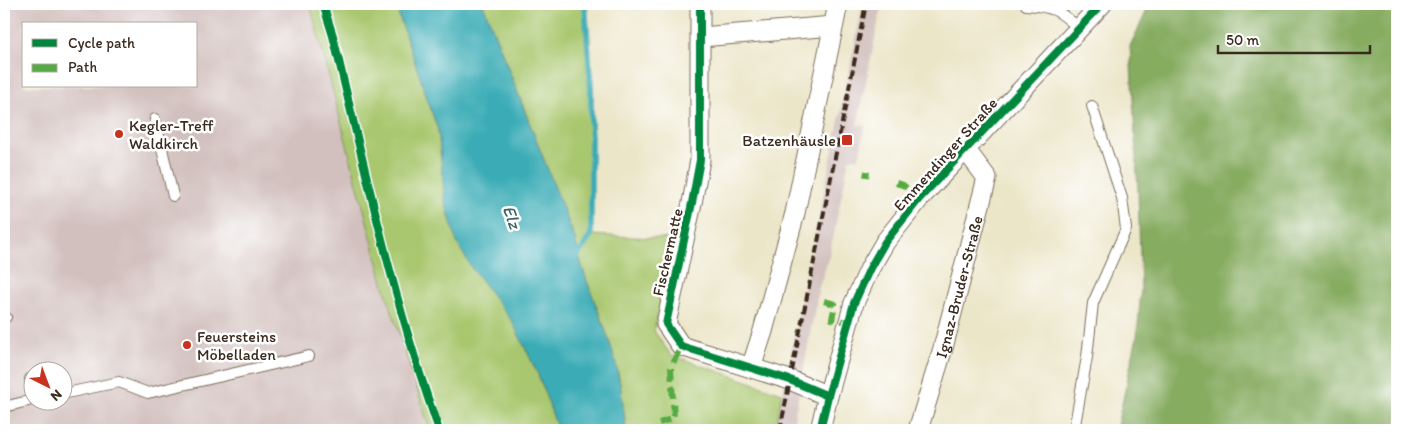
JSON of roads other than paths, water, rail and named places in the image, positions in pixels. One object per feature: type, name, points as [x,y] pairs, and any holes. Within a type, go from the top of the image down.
[{"type":"street","name":"Fischermatte","points":[[700,4],[700,160],[666,324],[681,346],[790,380],[828,396]]},
{"type":"street","points":[[751,368],[795,213],[838,4]]},
{"type":"street","name":"Emmendinger Straße","points":[[820,430],[854,303],[870,268],[885,242],[920,199],[1102,4]]},
{"type":"street","points":[[701,37],[833,26]]},
{"type":"street","name":"Ignaz-Bruder-Straße","points":[[918,430],[943,348],[988,178],[966,150]]},
{"type":"lane","points":[[1026,5],[1047,6],[1060,12],[1080,28]]},
{"type":"lane","points":[[1074,430],[1087,357],[1093,303],[1126,229],[1122,198],[1092,106]]},
{"type":"lane","points":[[154,119],[173,196]]},
{"type":"lane","points":[[72,392],[119,382],[148,393],[309,356]]},
{"type":"lane","points":[[4,406],[22,402]]},
{"type":"water","name":"Elz","points":[[395,4],[483,4],[575,239],[582,266],[607,334],[621,388],[626,430],[558,430],[538,374],[512,321],[471,267],[457,243],[445,201],[438,130]]},
{"type":"waterway","points":[[573,263],[591,235],[591,89],[585,4]]},
{"type":"railway","points":[[780,430],[866,4]]},
{"type":"place","name":"Kegler-Treff Waldkirch","points":[[119,134]]},
{"type":"place","name":"Batzenhäusle","points":[[847,140]]},
{"type":"place","name":"Feuersteins Möbelladen","points":[[187,345]]}]
